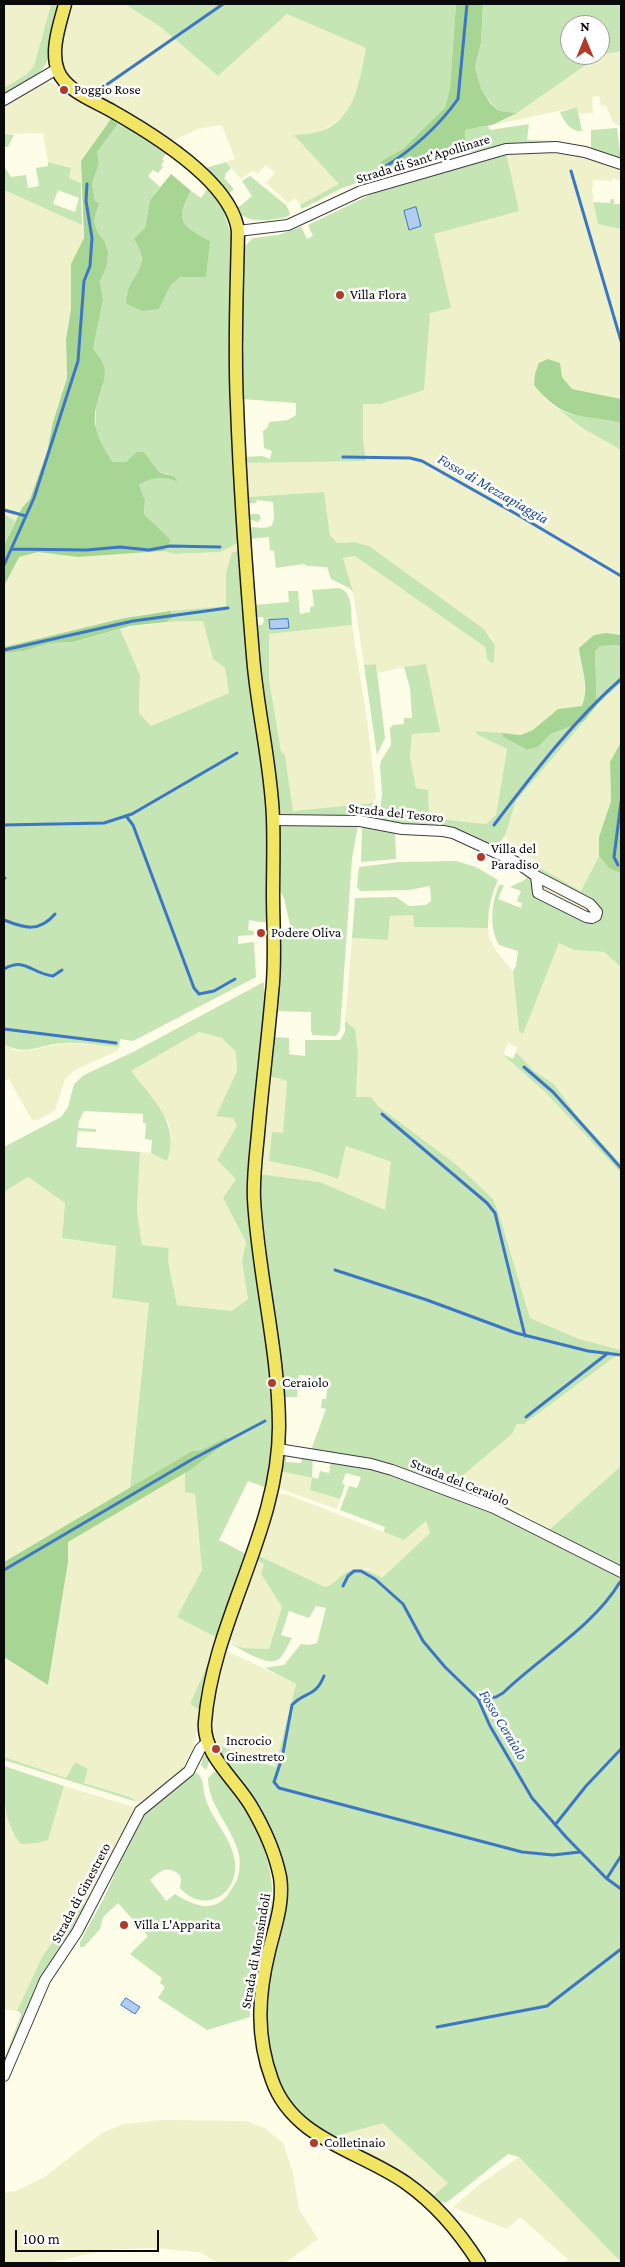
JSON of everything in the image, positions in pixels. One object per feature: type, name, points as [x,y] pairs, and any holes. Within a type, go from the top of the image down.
[{"type":"main road","points":[[65,4],[55,51],[57,69],[62,78],[71,86],[146,132],[204,177],[226,202],[234,215],[238,231],[236,394],[244,544],[253,659],[273,820],[273,984],[260,1109],[254,1192],[277,1381],[278,1449],[267,1513],[214,1672],[205,1726],[207,1742]]},
{"type":"main road","name":"Strada di Monsindoli","points":[[207,1742],[258,1819],[270,1845],[279,1874],[282,1892],[281,1906],[263,1982],[260,2018],[266,2062],[278,2095],[291,2114],[307,2129],[392,2174],[426,2198],[455,2230],[479,2263]]},
{"type":"street","points":[[4,100],[57,69]]},
{"type":"street","name":"Strada di Sant'Apollinare","points":[[238,231],[288,226],[361,192],[506,149],[556,147],[585,152],[621,164]]},
{"type":"street","name":"Strada del Tesoro","points":[[273,820],[360,821],[402,829],[443,831],[516,862],[536,876],[590,904],[597,912],[596,916],[592,918],[586,917],[538,893],[536,876]]},
{"type":"street","name":"Strada del Ceraiolo","points":[[278,1449],[371,1464],[392,1470],[494,1508],[621,1572]]},
{"type":"street","name":"Strada di Ginestreto","points":[[4,2076],[46,1980],[77,1932],[140,1811],[192,1768],[200,1749],[207,1742]]},
{"type":"green space","points":[[4,4],[51,4],[34,66],[27,74],[4,88]]},
{"type":"green space","points":[[51,4],[60,4],[47,62],[39,73],[4,97],[4,88],[27,74],[34,66]]},
{"type":"green space","points":[[72,4],[131,4],[129,6],[162,28],[218,76],[287,14],[366,48],[359,87],[345,115],[322,131],[339,185],[301,206],[296,198],[288,203],[266,183],[275,173],[266,165],[258,173],[252,171],[241,179],[226,162],[235,159],[222,125],[197,129],[169,143],[128,113],[72,82],[62,68],[61,42]]},
{"type":"green space","points":[[131,4],[456,4],[450,88],[445,109],[403,149],[381,161],[377,170],[379,176],[342,188],[302,209],[300,205],[339,184],[294,135],[321,131],[333,125],[342,117],[354,96],[366,48],[287,14],[218,76],[162,28],[128,6]]},
{"type":"green space","points":[[456,4],[483,4],[481,43],[475,67],[481,89],[490,103],[499,111],[517,113],[492,125],[465,130],[466,149],[445,159],[379,176],[377,170],[381,161],[403,149],[445,108],[450,88]]},
{"type":"green space","points":[[483,4],[621,4],[621,51],[610,53],[610,15],[560,15],[560,65],[586,65],[517,113],[499,111],[481,90],[475,67],[481,43]]},
{"type":"green space","points":[[621,51],[621,126],[613,123],[606,105],[601,106],[599,96],[592,97],[593,113],[579,114],[577,107],[492,125],[517,113],[583,65],[610,65],[610,52]]},
{"type":"green space","points":[[51,82],[111,119],[81,161],[81,183],[69,178],[71,168],[48,162],[43,133],[4,134],[4,106],[43,83]]},
{"type":"green space","points":[[577,107],[582,131],[574,130],[568,126],[560,112]]},
{"type":"green space","points":[[111,119],[118,124],[97,152],[99,163],[92,184],[95,201],[99,203],[94,221],[98,233],[104,240],[108,253],[106,268],[100,281],[103,300],[93,349],[105,370],[103,385],[95,412],[95,420],[98,435],[104,449],[113,462],[126,462],[137,452],[144,452],[159,472],[175,477],[177,481],[157,478],[139,485],[145,500],[144,514],[171,540],[164,551],[78,557],[38,552],[19,557],[4,586],[4,545],[22,508],[30,499],[47,452],[53,422],[67,378],[66,339],[71,309],[71,264],[84,238],[81,161]]},
{"type":"green space","points":[[118,124],[140,134],[166,154],[162,159],[164,161],[161,165],[163,167],[158,173],[153,170],[148,176],[160,187],[150,200],[141,249],[141,267],[126,295],[159,309],[171,285],[210,241],[193,231],[184,222],[182,216],[183,209],[191,191],[201,198],[209,187],[215,194],[224,212],[231,235],[231,346],[240,542],[220,552],[174,554],[164,551],[171,540],[144,514],[145,500],[139,485],[154,479],[171,479],[168,474],[159,472],[144,452],[137,453],[126,462],[113,462],[103,449],[96,431],[96,407],[103,386],[93,349],[103,300],[100,280],[106,268],[104,240],[98,233],[94,221],[99,203],[95,201],[92,184],[99,163],[97,152]]},
{"type":"green space","points":[[529,124],[527,140],[555,141],[581,146],[580,148],[533,142],[460,153],[466,149],[465,130],[488,126],[490,130]]},
{"type":"green space","points":[[617,128],[621,160],[591,150],[591,130]]},
{"type":"green space","points":[[4,134],[14,135],[8,147],[4,147]]},
{"type":"green space","points":[[533,152],[574,155],[621,169],[621,181],[612,178],[612,181],[593,180],[592,194],[594,194],[593,202],[598,223],[621,229],[621,399],[572,389],[562,377],[544,398],[584,429],[621,450],[621,635],[606,633],[580,656],[584,665],[585,700],[582,706],[558,709],[533,730],[521,735],[476,731],[478,735],[507,749],[496,815],[486,824],[439,819],[429,815],[428,790],[416,789],[410,757],[412,734],[439,732],[404,667],[378,673],[376,664],[364,665],[354,598],[343,558],[355,556],[485,647],[487,659],[495,655],[495,645],[491,637],[484,629],[369,546],[354,542],[337,543],[330,535],[324,492],[247,497],[245,463],[366,461],[363,439],[363,404],[381,404],[430,313],[438,256],[434,234],[448,230],[506,153]]},
{"type":"green space","points":[[506,153],[519,211],[434,234],[451,308],[430,313],[424,390],[381,404],[363,404],[363,439],[366,461],[245,463],[245,457],[262,456],[270,459],[272,451],[264,448],[263,431],[268,427],[269,422],[288,420],[296,415],[296,403],[242,399],[240,354],[244,350],[244,342],[240,340],[242,254],[246,245],[253,238],[278,235],[301,227],[307,239],[313,236],[308,225],[372,194]]},
{"type":"green space","points":[[48,162],[71,168],[69,178],[81,183],[82,225],[4,190],[4,166],[11,177],[26,175],[28,188],[39,186],[36,168],[48,166]],"holes":[[[58,190],[79,198],[75,212],[53,204]]]},
{"type":"green space","points":[[226,162],[231,168],[224,178],[234,189],[228,194],[202,169]]},
{"type":"green space","points":[[171,174],[191,191],[183,209],[182,216],[184,222],[193,231],[210,241],[206,277],[180,277],[171,285],[159,309],[142,311],[127,304],[127,295],[142,259],[134,239],[145,228],[150,200]]},
{"type":"green space","points":[[250,176],[286,205],[290,213],[289,216],[271,220],[253,220],[242,215],[237,205],[239,207],[252,196],[242,181]]},
{"type":"green space","points":[[4,190],[82,225],[84,239],[71,264],[71,309],[66,339],[67,378],[53,422],[47,452],[30,499],[15,521],[4,514]]},
{"type":"green space","points":[[611,199],[614,199],[614,204],[621,204],[621,229],[598,224],[593,202],[610,203]]},
{"type":"green space","points":[[548,359],[560,363],[562,377],[572,389],[621,399],[621,423],[573,414],[554,405],[544,397],[534,385],[535,374],[539,363]]},
{"type":"green space","points":[[558,409],[570,414],[621,423],[621,450],[584,429]]},
{"type":"green space","points":[[324,492],[330,535],[337,543],[354,542],[369,546],[484,629],[495,645],[494,662],[491,663],[487,659],[485,647],[355,556],[343,558],[353,592],[331,579],[327,567],[307,566],[304,564],[276,568],[274,551],[270,550],[269,537],[249,539],[248,531],[252,527],[266,528],[272,524],[274,521],[274,510],[273,502],[257,500],[256,503],[249,503],[249,514],[259,514],[261,518],[258,522],[248,519],[247,497]]},
{"type":"green space","points":[[4,514],[15,521],[4,545]]},
{"type":"green space","points":[[240,542],[241,550],[226,573],[226,606],[146,614],[4,647],[4,586],[18,557],[38,552],[78,557],[164,551],[174,554],[219,552]]},
{"type":"green space","points":[[241,550],[243,579],[241,604],[267,783],[268,923],[249,920],[248,930],[254,931],[254,935],[238,936],[238,944],[254,942],[256,977],[133,1041],[120,1039],[119,1047],[64,1043],[27,1050],[12,1048],[4,1044],[4,653],[24,651],[50,643],[73,642],[120,629],[140,675],[139,713],[151,726],[229,693],[225,668],[213,659],[203,621],[166,622],[174,617],[170,611],[226,606],[226,573],[232,553]]},
{"type":"green space","points":[[339,588],[344,590],[349,598],[352,625],[269,634],[269,679],[281,751],[285,755],[293,811],[374,803],[367,810],[345,817],[281,817],[263,704],[256,625],[262,625],[264,621],[263,617],[256,617],[254,605],[289,602],[288,591],[298,591],[300,614],[310,612],[310,607],[314,606],[312,590]]},
{"type":"green space","points":[[170,611],[174,617],[166,622],[130,626],[73,642],[50,643],[24,651],[4,653],[4,647],[125,618]]},
{"type":"green space","points":[[203,621],[213,659],[225,668],[229,693],[151,726],[139,713],[140,675],[120,629],[166,622]]},
{"type":"green space","points":[[352,625],[368,727],[376,797],[374,803],[293,811],[285,755],[281,751],[269,679],[269,634]]},
{"type":"green space","points":[[606,633],[621,635],[621,645],[600,646],[595,652],[597,705],[584,721],[551,734],[538,747],[527,750],[503,737],[502,733],[521,735],[533,730],[558,709],[582,706],[585,684],[579,648],[594,635]]},
{"type":"green space","points":[[621,645],[621,683],[597,705],[595,653],[600,646]]},
{"type":"green space","points":[[376,664],[385,738],[377,755],[364,665]]},
{"type":"green space","points":[[426,664],[440,732],[412,734],[410,757],[416,788],[428,790],[429,815],[439,819],[486,824],[496,815],[507,749],[478,735],[475,731],[502,733],[503,737],[527,750],[538,747],[551,734],[584,721],[516,801],[505,836],[501,841],[529,866],[454,831],[383,822],[380,813],[382,793],[380,767],[381,761],[391,745],[390,728],[393,725],[404,724],[404,718],[412,718],[410,688],[404,667]]},
{"type":"green space","points":[[621,683],[621,742],[610,762],[611,801],[599,837],[599,856],[582,891],[542,871],[534,865],[534,860],[513,847],[505,836],[516,801],[597,705]]},
{"type":"green space","points":[[621,742],[621,873],[610,869],[599,856],[599,837],[611,801],[610,762]]},
{"type":"green space","points":[[280,825],[358,825],[352,858],[340,1030],[336,1036],[313,1035],[311,1032],[311,1012],[276,1011],[279,901],[281,929],[291,929],[284,898],[278,887]]},
{"type":"green space","points":[[362,826],[395,832],[396,859],[361,862]]},
{"type":"green space","points":[[599,856],[610,869],[621,873],[621,967],[604,952],[574,950],[559,943],[523,1034],[519,1031],[513,971],[516,966],[518,951],[499,945],[492,923],[494,900],[499,885],[504,885],[498,899],[521,908],[522,903],[517,901],[521,891],[510,887],[529,876],[532,877],[533,886],[585,920],[599,912],[539,875],[533,868],[534,865],[581,891]]},
{"type":"green space","points":[[456,861],[476,867],[498,880],[490,903],[488,928],[414,927],[413,915],[390,916],[388,940],[352,938],[355,898],[396,897],[409,906],[426,905],[431,901],[430,886],[409,890],[360,891],[357,887],[359,867],[399,862]]},
{"type":"green space","points":[[541,882],[592,908],[591,915],[542,891]]},
{"type":"green space","points":[[413,914],[414,927],[488,928],[489,937],[496,951],[513,971],[519,1030],[523,1034],[559,943],[574,950],[604,952],[621,967],[621,1164],[578,1117],[554,1084],[534,1071],[516,1052],[517,1047],[508,1043],[503,1055],[545,1092],[621,1173],[621,1350],[579,1339],[530,1318],[493,1199],[457,1165],[378,1106],[371,1097],[356,1097],[358,1053],[355,1029],[345,1021],[352,938],[388,940],[390,916]]},
{"type":"green space","points":[[264,983],[264,992],[267,993],[248,1182],[267,1335],[275,1429],[267,1488],[248,1481],[219,1540],[246,1554],[201,1711],[190,1704],[219,1639],[177,1617],[202,1570],[195,1494],[185,1492],[185,1473],[227,1442],[225,1438],[201,1450],[192,1451],[130,1488],[149,1303],[112,1298],[116,1246],[62,1238],[65,1203],[28,1177],[4,1192],[4,1147],[61,1117],[68,1107],[74,1084],[84,1075],[135,1051]],"holes":[[[199,1032],[222,1038],[236,1052],[237,1071],[216,1116],[233,1118],[237,1126],[217,1160],[236,1179],[223,1198],[246,1242],[242,1262],[248,1299],[232,1311],[177,1305],[168,1261],[169,1248],[142,1245],[137,1211],[140,1152],[76,1147],[78,1131],[96,1132],[96,1129],[78,1128],[84,1111],[143,1114],[143,1123],[146,1123],[145,1139],[152,1140],[151,1153],[167,1161],[170,1147],[167,1123],[162,1112],[131,1071]]]},
{"type":"green space","points":[[345,1021],[355,1029],[358,1053],[356,1097],[371,1097],[378,1106],[457,1165],[493,1199],[530,1318],[579,1339],[621,1350],[621,1354],[524,1424],[517,1424],[512,1434],[461,1477],[462,1481],[490,1495],[528,1520],[495,1504],[311,1450],[326,1409],[321,1408],[322,1399],[326,1399],[328,1384],[310,1381],[311,1376],[299,1375],[297,1397],[283,1397],[258,1174],[320,1182],[385,1210],[391,1162],[346,1146],[338,1179],[308,1169],[269,1161],[272,1132],[283,1133],[287,1081],[266,1075],[274,1037],[289,1038],[289,1054],[305,1056],[305,1040],[340,1040],[345,1032]]},
{"type":"green space","points":[[199,1032],[222,1038],[236,1052],[237,1071],[217,1115],[233,1118],[238,1126],[217,1160],[236,1179],[223,1198],[246,1242],[242,1262],[248,1299],[232,1311],[177,1305],[168,1261],[169,1248],[142,1245],[137,1211],[140,1152],[151,1153],[167,1160],[171,1136],[169,1123],[131,1071]]},
{"type":"green space","points":[[64,1043],[119,1047],[117,1051],[75,1070],[65,1079],[55,1110],[38,1120],[32,1120],[9,1079],[4,1081],[4,1044],[16,1051],[32,1050]]},
{"type":"green space","points":[[516,1052],[534,1071],[554,1084],[578,1117],[621,1164],[621,1173],[545,1092],[502,1054],[513,1059]]},
{"type":"green space","points":[[266,1075],[287,1081],[283,1134],[308,1169],[337,1179],[346,1146],[392,1163],[385,1210],[320,1182],[258,1174]]},
{"type":"green space","points":[[28,1177],[65,1203],[62,1238],[116,1246],[112,1298],[149,1303],[130,1488],[4,1562],[4,1192]]},
{"type":"green space","points":[[621,1354],[621,1466],[549,1530],[490,1495],[462,1481],[461,1477],[512,1434],[517,1424],[613,1357]]},
{"type":"green space","points":[[228,1438],[227,1442],[190,1470],[68,1542],[68,1562],[48,1685],[4,1657],[4,1562],[192,1451],[201,1450]]},
{"type":"green space","points":[[282,1453],[286,1453],[286,1462],[301,1463],[303,1455],[313,1457],[312,1477],[318,1479],[320,1471],[329,1473],[331,1460],[371,1467],[492,1512],[621,1577],[621,2262],[519,2157],[508,2154],[446,2203],[437,2201],[432,2197],[448,2183],[383,2123],[331,2137],[297,2114],[277,2082],[264,2031],[266,1994],[286,1898],[257,1807],[213,1741],[237,1754],[275,1767],[296,1684],[265,1668],[284,1665],[301,1644],[317,1643],[326,1608],[316,1606],[309,1618],[289,1611],[281,1635],[292,1638],[285,1652],[279,1659],[274,1661],[261,1659],[228,1642],[243,1648],[269,1649],[282,1607],[261,1574],[264,1564],[255,1559],[257,1555],[325,1587],[332,1584],[346,1572],[357,1569],[367,1570],[382,1578],[430,1533],[426,1521],[404,1540],[384,1532],[385,1527],[340,1510],[349,1486],[357,1488],[361,1477],[346,1473],[342,1483],[345,1485],[340,1499],[310,1490],[312,1478],[280,1471]]},
{"type":"green space","points":[[621,1466],[621,1567],[549,1530]]},
{"type":"green space","points":[[280,1471],[312,1478],[310,1490],[340,1499],[337,1509],[281,1489],[279,1485]]},
{"type":"green space","points":[[185,1473],[185,1492],[195,1494],[202,1570],[178,1617],[219,1639],[190,1704],[201,1711],[193,1748],[180,1773],[142,1801],[137,1802],[130,1797],[84,1783],[88,1769],[75,1762],[66,1778],[4,1757],[4,1657],[48,1685],[68,1562],[67,1542]]},
{"type":"green space","points":[[276,1493],[286,1494],[404,1540],[426,1521],[430,1533],[382,1579],[366,1568],[342,1575],[331,1586],[325,1587],[257,1555]]},
{"type":"green space","points":[[255,1559],[265,1564],[261,1574],[282,1607],[269,1649],[243,1648],[228,1640]]},
{"type":"green space","points":[[225,1650],[296,1684],[275,1767],[237,1754],[213,1741],[211,1718]]},
{"type":"green space","points":[[203,1756],[208,1756],[210,1759],[206,1770],[201,1765]]},
{"type":"green space","points":[[4,1757],[66,1778],[75,1762],[88,1769],[84,1783],[130,1797],[137,1802],[4,1760]]},
{"type":"green space","points":[[4,1766],[64,1786],[48,1840],[21,1844],[15,1835],[10,1826],[5,1807]]},
{"type":"green space","points":[[218,1771],[241,1801],[260,1839],[267,1859],[272,1898],[270,1917],[251,1983],[250,2017],[207,2030],[158,1998],[165,1987],[160,1983],[162,1978],[130,1954],[148,1936],[118,1903],[103,1917],[100,1929],[84,1947],[80,1947],[80,1942],[104,1898],[140,1818],[192,1773],[200,1775],[208,1806],[230,1845],[235,1863],[231,1884],[217,1898],[199,1900],[189,1896],[180,1888],[181,1879],[179,1874],[174,1871],[164,1870],[150,1880],[166,1901],[175,1894],[192,1903],[211,1906],[227,1896],[237,1880],[240,1863],[233,1839],[214,1803],[210,1791],[208,1778]]},
{"type":"green space","points":[[64,1786],[134,1807],[135,1811],[88,1903],[42,1957],[17,2011],[4,2009],[4,1802],[12,1834],[48,1840]]},
{"type":"green space","points":[[88,1903],[62,1949],[40,1979],[8,2058],[4,2060],[21,2015],[17,2011],[42,1957],[70,1918],[82,1905]]},
{"type":"green space","points":[[162,2120],[247,2121],[266,2129],[283,2143],[293,2173],[299,2209],[318,2239],[285,2263],[218,2263],[200,2252],[152,2248],[105,2250],[48,2263],[4,2263],[4,2193],[16,2191],[43,2178],[102,2133],[124,2124]]},
{"type":"green space","points":[[383,2122],[449,2183],[432,2197],[331,2137]]},
{"type":"green space","points":[[519,2157],[599,2237],[621,2263],[562,2263],[569,2260],[520,2217],[507,2229],[453,2207],[480,2184]]},
{"type":"water","points":[[416,207],[421,226],[409,230],[404,211]]},
{"type":"water","points":[[288,619],[289,628],[270,629],[269,620]]},
{"type":"water","points":[[126,1998],[140,2007],[135,2014],[121,2005]]},
{"type":"waterway","points":[[99,90],[223,4]]},
{"type":"waterway","points":[[383,168],[424,137],[458,99],[467,4]]},
{"type":"waterway","points":[[571,171],[621,341]]},
{"type":"waterway","points":[[4,565],[34,498],[78,361],[84,281],[90,266],[92,238],[86,201],[87,184]]},
{"type":"waterway","name":"Fosso di Mezzapiaggia","points":[[343,457],[410,458],[422,461],[621,576]]},
{"type":"waterway","points":[[4,510],[26,516]]},
{"type":"waterway","points":[[11,549],[87,550],[120,547],[149,550],[170,546],[220,547]]},
{"type":"waterway","points":[[4,650],[133,621],[228,608]]},
{"type":"waterway","points":[[494,825],[570,730],[621,679]]},
{"type":"waterway","points":[[4,825],[104,823],[132,814],[237,753]]},
{"type":"waterway","points":[[618,865],[614,857],[621,802]]},
{"type":"waterway","points":[[126,816],[133,825],[194,988],[199,994],[214,991],[235,979]]},
{"type":"waterway","points":[[4,920],[25,927],[31,927],[43,924],[55,914]]},
{"type":"waterway","points":[[4,969],[23,965],[53,976],[62,970]]},
{"type":"waterway","points":[[4,1029],[116,1043]]},
{"type":"waterway","points":[[524,1067],[553,1092],[621,1168]]},
{"type":"waterway","points":[[382,1114],[487,1203],[495,1213],[525,1336]]},
{"type":"waterway","points":[[335,1270],[427,1300],[516,1333],[588,1351],[621,1355]]},
{"type":"waterway","points":[[526,1417],[608,1353]]},
{"type":"waterway","points":[[4,1570],[191,1460],[265,1421]]},
{"type":"waterway","name":"Fosso Ceraiolo","points":[[343,1586],[348,1576],[354,1571],[361,1571],[375,1579],[403,1604],[423,1641],[445,1667],[478,1699],[490,1726],[532,1798],[566,1837],[606,1878],[621,1889]]},
{"type":"waterway","points":[[478,1699],[496,1697],[503,1693],[596,1613],[620,1582]]},
{"type":"waterway","points":[[324,1676],[317,1688],[292,1705],[282,1758],[274,1782],[279,1788],[522,1852],[553,1855],[580,1852]]},
{"type":"waterway","points":[[555,1825],[586,1786],[621,1749]]},
{"type":"waterway","points":[[607,1878],[621,1856]]},
{"type":"waterway","points":[[437,2027],[547,2006],[621,1949]]},
{"type":"place","name":"Poggio Rose","points":[[64,90]]},
{"type":"place","name":"Villa Flora","points":[[340,295]]},
{"type":"place","name":"Villa del Paradiso","points":[[481,857]]},
{"type":"place","name":"Podere Oliva","points":[[261,933]]},
{"type":"place","name":"Ceraiolo","points":[[272,1383]]},
{"type":"place","name":"Incrocio Ginestreto","points":[[216,1749]]},
{"type":"place","name":"Villa L'Apparita","points":[[124,1925]]},
{"type":"place","name":"Colletinaio","points":[[314,2143]]}]
